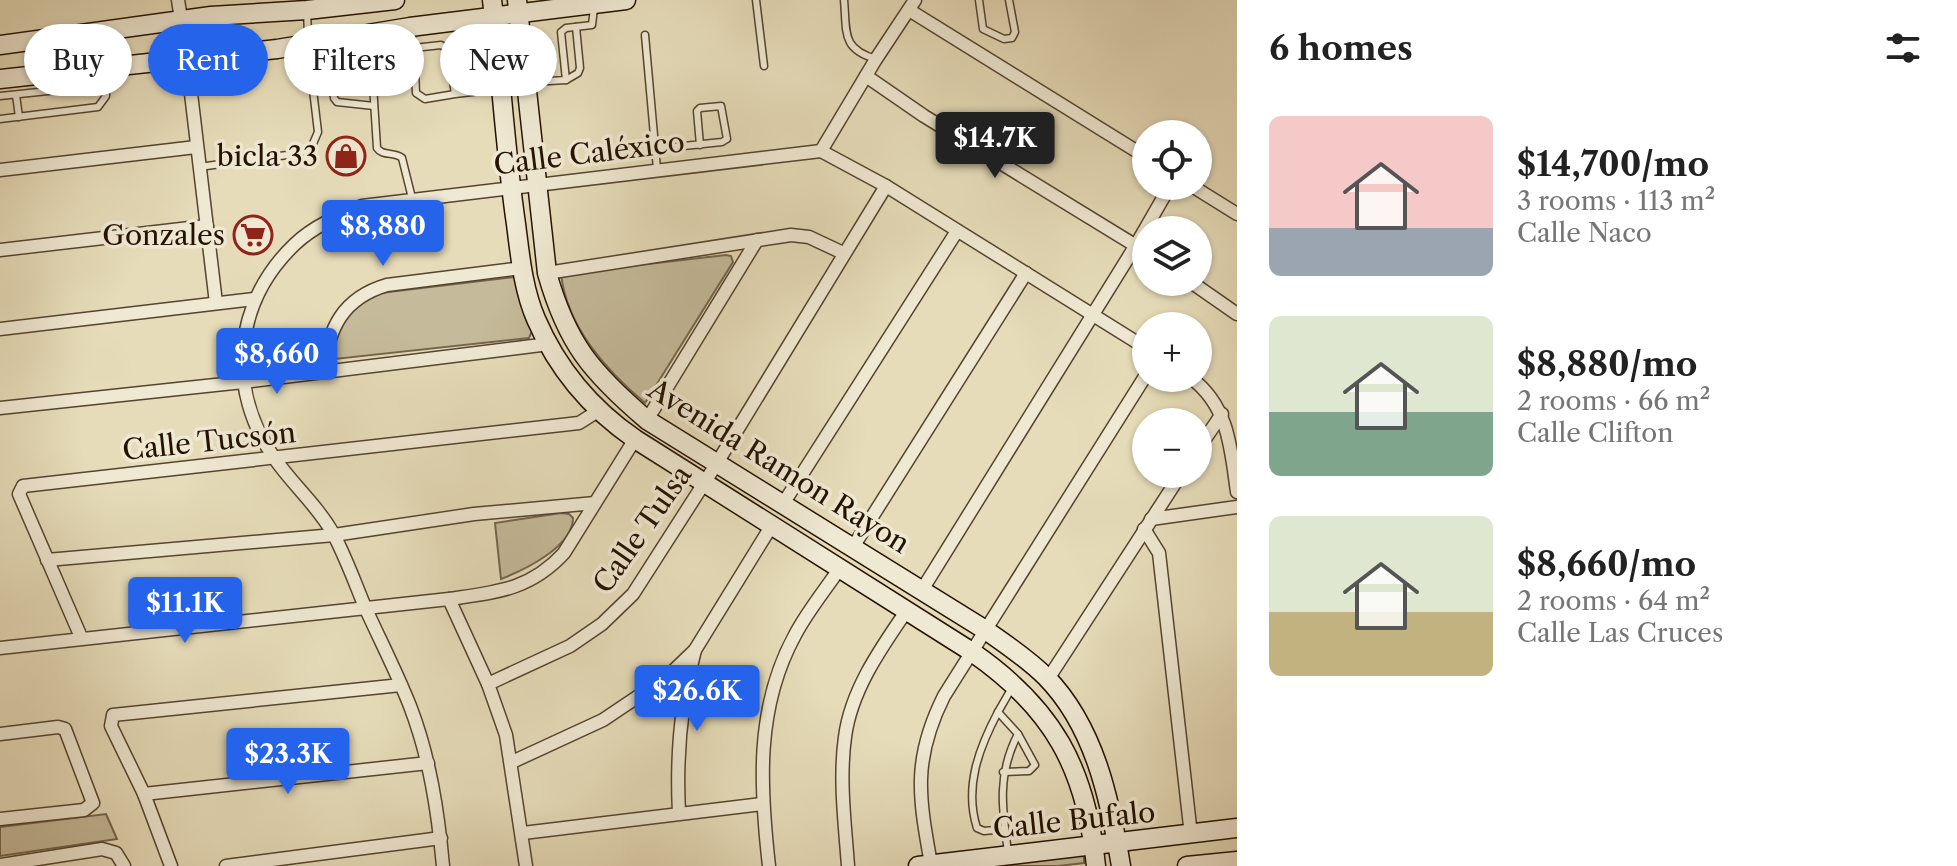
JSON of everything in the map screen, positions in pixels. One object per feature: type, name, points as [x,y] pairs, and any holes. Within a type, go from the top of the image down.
[{"type":"main road","points":[[0,45],[181,19],[210,8],[307,10],[395,0]]},
{"type":"main road","points":[[423,24],[493,8],[626,0]]},
{"type":"main road","points":[[0,79],[24,79]]},
{"type":"main road","name":"Avenida Ramon Rayon","points":[[502,96],[522,268],[535,317],[564,371],[598,411],[635,439],[907,610],[1015,683],[1038,708],[1075,769],[1096,866]]},
{"type":"main road","name":"Avenida Ramon Rayon","points":[[527,96],[547,273],[556,304],[583,356],[605,383],[647,420],[987,631],[1048,679],[1068,705],[1100,769],[1121,866]]},
{"type":"main road","name":"Calle Bufalo","points":[[924,865],[1237,828]]},
{"type":"main road","points":[[1187,866],[1237,861]]},
{"type":"street","points":[[178,0],[181,19]]},
{"type":"street","points":[[1132,148],[912,5],[821,151],[886,186],[1132,339]]},
{"type":"street","points":[[866,76],[924,116],[1132,243]]},
{"type":"street","points":[[191,96],[216,303]]},
{"type":"street","points":[[0,170],[196,147]]},
{"type":"street","name":"Calle Caléxico","points":[[443,866],[428,763],[401,685],[334,535],[297,483],[275,459],[247,406],[242,360],[254,299],[272,269],[296,243],[328,220],[362,206],[821,151]]},
{"type":"street","name":"Calle Tulsa","points":[[488,684],[570,646],[602,624],[633,594],[886,186]]},
{"type":"street","points":[[1212,198],[1237,214]]},
{"type":"street","points":[[0,250],[207,226]]},
{"type":"street","points":[[783,504],[957,231]]},
{"type":"street","points":[[547,273],[797,235],[809,237],[843,253]]},
{"type":"street","points":[[647,420],[757,240]]},
{"type":"street","points":[[922,590],[1091,314],[1132,261]]},
{"type":"street","points":[[324,371],[332,330],[347,307],[366,291],[387,285],[522,268]]},
{"type":"street","points":[[853,547],[1026,273]]},
{"type":"street","points":[[1211,296],[1237,314]]},
{"type":"street","points":[[0,329],[254,299]]},
{"type":"street","points":[[0,408],[549,344]]},
{"type":"street","points":[[924,865],[920,773],[922,751],[931,722],[944,696],[1135,392]]},
{"type":"street","points":[[1206,392],[1222,414],[1229,436],[1237,492]]},
{"type":"street","name":"Calle Tucsón","points":[[47,560],[19,494],[19,490],[27,484],[579,423],[598,411]]},
{"type":"street","points":[[1212,429],[1222,414]]},
{"type":"street","points":[[0,648],[509,590],[531,581],[564,553],[635,439]]},
{"type":"street","points":[[1048,679],[1171,488]]},
{"type":"street","points":[[81,637],[47,560],[334,535],[474,514],[595,503]]},
{"type":"street","points":[[1147,524],[1237,507]]},
{"type":"street","points":[[1147,524],[1159,553],[1191,835]]},
{"type":"street","points":[[512,762],[603,720],[667,677],[695,650],[772,525]]},
{"type":"street","points":[[769,866],[762,804],[762,739],[774,682],[795,635],[840,568]]},
{"type":"street","points":[[449,599],[498,707],[512,762],[526,866]]},
{"type":"street","points":[[848,866],[842,783],[845,735],[859,689],[907,610]]},
{"type":"street","points":[[679,813],[677,765],[680,727],[684,691],[695,650]]},
{"type":"street","points":[[171,866],[144,794],[111,726],[113,715],[401,685]]},
{"type":"street","points":[[0,734],[58,727],[67,732],[93,803],[84,810],[0,819]]},
{"type":"street","points":[[144,794],[428,763]]},
{"type":"street","points":[[523,833],[762,804]]},
{"type":"street","points":[[226,866],[441,838]]},
{"type":"street","points":[[0,865],[102,849],[110,850],[124,866]]},
{"type":"lane","points":[[756,0],[764,66]]},
{"type":"lane","points":[[844,0],[848,41],[858,54],[876,59]]},
{"type":"lane","points":[[979,0],[983,29],[1004,39],[1012,38],[1015,32],[1009,0]]},
{"type":"lane","points":[[566,80],[560,35],[563,29],[592,25],[594,4]]},
{"type":"lane","points":[[307,10],[307,24]]},
{"type":"lane","points":[[557,81],[566,80],[578,73],[580,68],[576,27]]},
{"type":"lane","points":[[645,35],[657,169]]},
{"type":"lane","points":[[0,96],[24,93]]},
{"type":"lane","points":[[16,95],[19,117]]},
{"type":"lane","points":[[0,119],[98,107],[106,96]]},
{"type":"lane","points":[[199,167],[308,150],[318,132],[315,96]]},
{"type":"lane","points":[[334,96],[337,102],[374,106]]},
{"type":"lane","points":[[373,96],[377,148],[382,153],[397,154],[402,158],[412,198]]},
{"type":"lane","points":[[420,96],[425,99],[443,96]]},
{"type":"lane","points":[[655,149],[700,145],[722,142],[727,139],[721,106],[699,108],[697,111],[700,145]]},
{"type":"lane","points":[[1005,829],[984,831],[977,828],[973,791],[975,764],[981,745],[1015,683]]},
{"type":"lane","points":[[998,712],[1018,734],[1035,765],[1029,771],[1003,772]]},
{"type":"lane","points":[[1008,856],[1003,772],[1018,734]]},
{"type":"shaded area","points":[[731,256],[733,262],[645,403],[616,376],[591,346],[571,312],[561,274]]},
{"type":"shaded area","points":[[515,277],[525,317],[532,331],[529,338],[335,359],[336,337],[345,319],[361,304],[380,293]]},
{"type":"shaded area","points":[[561,513],[573,518],[571,529],[556,548],[522,570],[501,579],[495,523]]},
{"type":"shaded area","points":[[106,814],[117,839],[0,856],[0,827]]},
{"type":"shaded area","points":[[1084,855],[1084,863],[1058,866],[987,866]]},
{"type":"place","name":"bicla 33","points":[[346,156]]},
{"type":"place","name":"Gonzales","points":[[253,235]]}]
